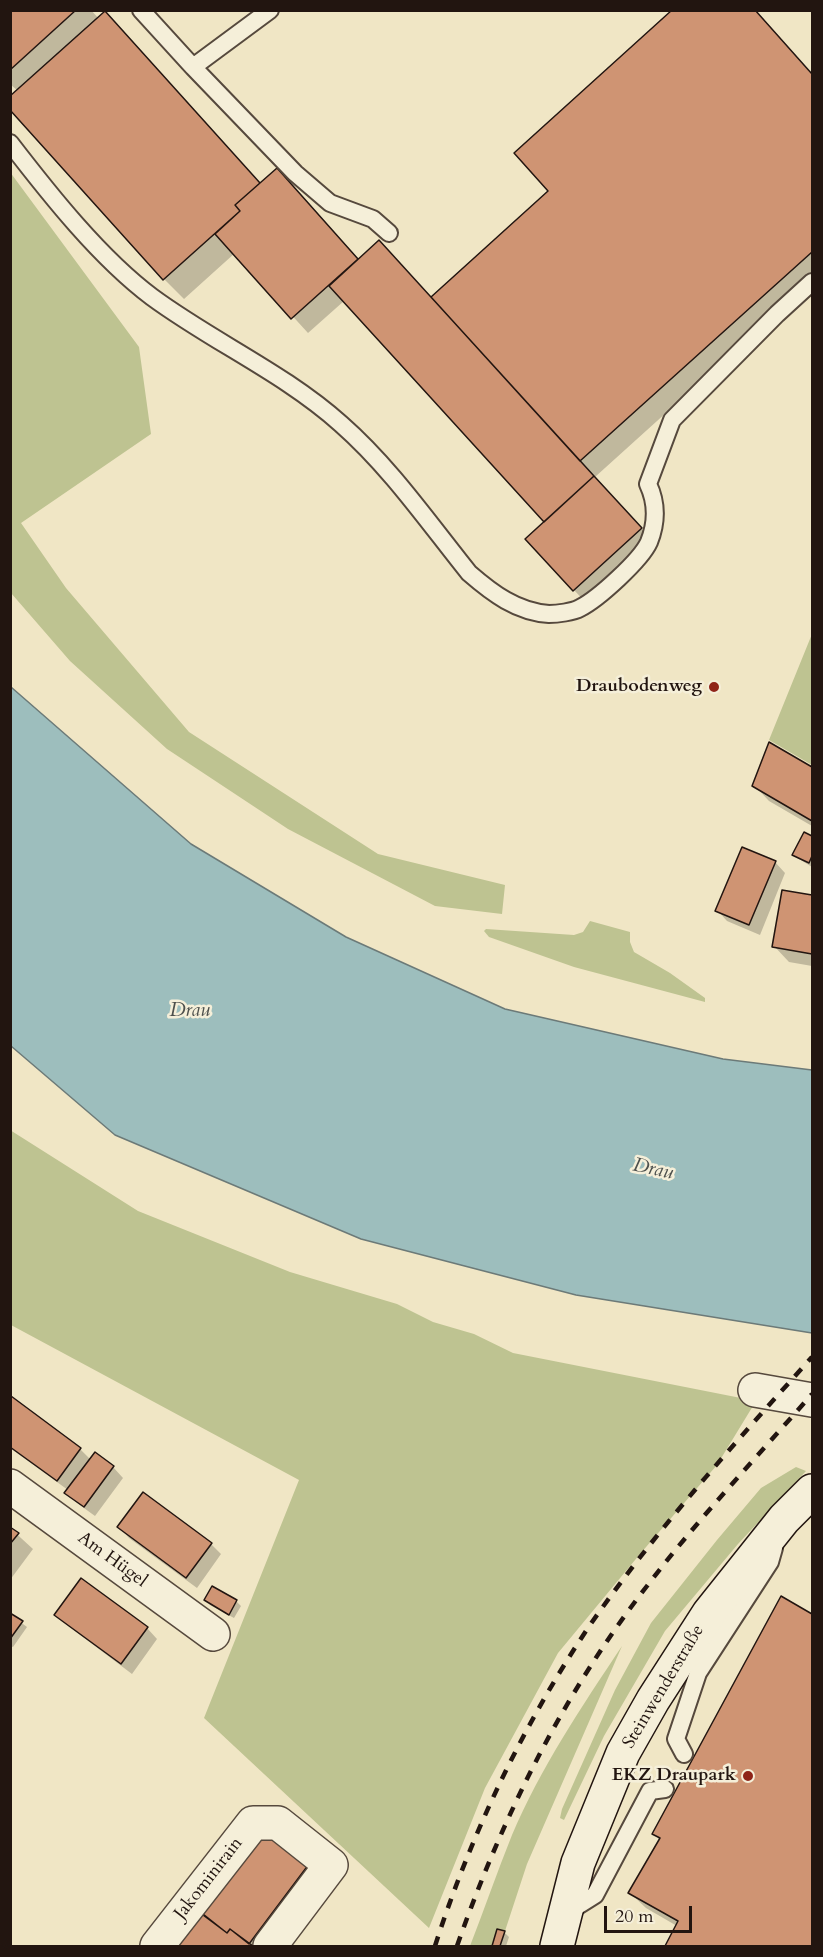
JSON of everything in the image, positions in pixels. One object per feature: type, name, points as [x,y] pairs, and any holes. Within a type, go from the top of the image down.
[{"type":"street","points":[[755,1390],[813,1400]]},
{"type":"street","name":"Am Hügel","points":[[10,1486],[213,1634]]},
{"type":"street","name":"Steinwenderstraße","points":[[556,1947],[578,1863],[623,1753],[709,1613],[784,1519],[813,1491]]},
{"type":"street","name":"Jakominirain","points":[[157,1947],[253,1824],[278,1823],[331,1865],[270,1947]]},
{"type":"lane","points":[[141,10],[193,68],[295,173],[330,203],[373,219],[389,233]]},
{"type":"lane","points":[[193,68],[270,10]]},
{"type":"lane","points":[[10,143],[42,185],[109,258],[152,297],[297,390],[340,423],[379,461],[469,573],[501,598],[531,611],[551,614],[578,609],[601,594],[632,563],[648,543],[654,523],[654,496],[648,484],[672,420],[777,314],[813,282]]},
{"type":"lane","points":[[684,1754],[676,1739],[698,1673],[770,1562],[784,1519]]},
{"type":"lane","points":[[565,1914],[595,1895],[650,1791],[665,1789]]},
{"type":"green space","points":[[10,172],[139,347],[151,434],[21,523],[66,588],[189,732],[378,854],[505,885],[502,914],[435,906],[288,829],[167,749],[70,661],[11,593]]},
{"type":"green space","points":[[812,634],[812,765],[769,740]]},
{"type":"green space","points":[[590,921],[630,932],[630,942],[634,952],[670,973],[705,998],[705,1002],[574,967],[489,937],[484,931],[486,929],[574,935],[583,932]]},
{"type":"green space","points":[[10,1130],[138,1211],[290,1272],[397,1304],[433,1322],[474,1334],[513,1353],[756,1401],[717,1465],[558,1653],[485,1788],[429,1928],[204,1718],[299,1480],[11,1325]]},
{"type":"green space","points":[[796,1467],[806,1471],[738,1544],[665,1631],[604,1736],[564,1820],[560,1818],[615,1690],[651,1623],[761,1488]]},
{"type":"green space","points":[[622,1646],[527,1864],[505,1931],[497,1929],[492,1946],[470,1946],[512,1835],[535,1786],[577,1715]]},
{"type":"water","name":"Drau","points":[[11,687],[191,844],[346,937],[505,1009],[723,1059],[812,1070],[812,1333],[576,1295],[361,1239],[115,1135],[11,1046]]},
{"type":"building","points":[[10,10],[76,10],[10,70]]},
{"type":"building","points":[[672,10],[755,10],[812,74],[812,252],[580,461],[431,297],[548,191],[514,153]]},
{"type":"building","points":[[105,11],[260,183],[235,205],[240,211],[163,280],[10,110],[10,96]]},
{"type":"building","points":[[277,168],[358,259],[291,319],[215,234],[240,211],[235,205]]},
{"type":"building","points":[[379,240],[594,476],[544,522],[329,286]]},
{"type":"building","points":[[594,476],[642,528],[573,591],[525,539]]},
{"type":"building","points":[[769,742],[812,767],[812,821],[752,786]]},
{"type":"building","points":[[804,832],[812,836],[812,856],[809,863],[792,855]]},
{"type":"building","points":[[742,847],[776,861],[749,925],[715,911]]},
{"type":"building","points":[[782,890],[812,895],[812,954],[772,947]]},
{"type":"building","points":[[11,1396],[81,1448],[57,1481],[10,1447]]},
{"type":"building","points":[[95,1452],[114,1466],[84,1507],[64,1493]]},
{"type":"building","points":[[143,1492],[212,1543],[186,1578],[117,1527]]},
{"type":"building","points":[[10,1527],[19,1533],[10,1544]]},
{"type":"building","points":[[81,1578],[148,1627],[121,1664],[54,1615]]},
{"type":"building","points":[[212,1586],[237,1600],[229,1615],[204,1600]]},
{"type":"building","name":"EKZ Draupark","points":[[781,1596],[812,1614],[812,1946],[665,1946],[678,1921],[628,1893],[660,1838],[652,1834]]},
{"type":"building","points":[[10,1613],[23,1621],[10,1639]]},
{"type":"building","points":[[262,1829],[309,1864],[249,1944],[230,1929],[227,1933],[199,1912]]},
{"type":"building","points":[[203,1914],[227,1933],[230,1929],[253,1946],[178,1946]]},
{"type":"building","points":[[497,1929],[505,1931],[500,1946],[492,1946]]},
{"type":"railway","points":[[435,1946],[482,1821],[521,1740],[566,1662],[615,1590],[669,1521],[812,1357]]},
{"type":"railway","points":[[457,1946],[515,1804],[537,1758],[588,1670],[666,1561],[812,1394]]},
{"type":"place","name":"Draubodenweg","points":[[714,687]]},
{"type":"place","name":"EKZ Draupark","points":[[748,1776]]}]
